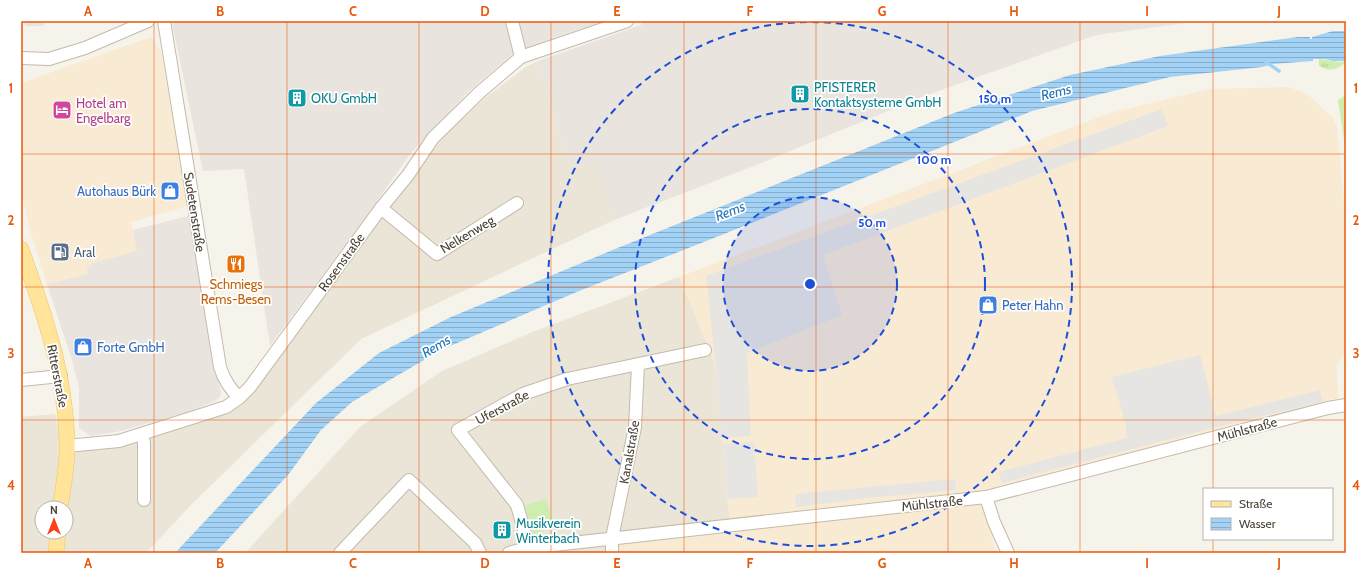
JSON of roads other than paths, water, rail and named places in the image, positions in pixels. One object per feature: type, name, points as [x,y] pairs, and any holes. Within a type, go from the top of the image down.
[{"type":"main road","name":"Ritterstraße","points":[[21,249],[43,311],[61,376],[65,404],[67,446],[61,500]]},
{"type":"main road","points":[[56,553],[57,540]]},
{"type":"street","points":[[21,58],[49,59],[56,57],[85,48],[148,21]]},
{"type":"street","name":"Sudetenstraße","points":[[164,21],[220,367],[230,388],[239,398]]},
{"type":"street","points":[[512,21],[521,57]]},
{"type":"street","name":"Rosenstraße","points":[[67,446],[119,441],[226,407],[239,398],[250,387],[381,208],[408,175],[433,138],[480,92],[521,57],[627,21]]},
{"type":"street","name":"Nelkenweg","points":[[381,208],[437,254],[517,203]]},
{"type":"street","name":"Uferstraße","points":[[527,548],[525,534],[517,505],[458,430],[523,394],[567,379],[705,350]]},
{"type":"street","name":"Kanalstraße","points":[[612,553],[612,538],[635,427],[638,365]]},
{"type":"street","points":[[21,380],[61,376]]},
{"type":"street","name":"Mühlstraße","points":[[509,553],[527,548],[612,538],[986,497],[1346,405]]},
{"type":"street","points":[[142,434],[144,443],[144,500]]},
{"type":"street","points":[[340,553],[409,480],[475,542],[480,553]]},
{"type":"street","points":[[986,497],[994,522],[1008,553]]},
{"type":"water","name":"Rems","points":[[1333,31],[1346,31],[1346,61],[1313,59],[1313,61],[1273,64],[1262,67],[1170,77],[1032,111],[579,291],[443,349],[352,402],[321,430],[288,475],[215,553],[175,553],[316,403],[379,353],[451,317],[620,247],[954,113],[1070,75],[1160,56],[1298,37],[1310,37],[1310,39],[1312,39],[1312,37]]},
{"type":"waterway","points":[[1266,62],[1279,71]]},
{"type":"place","name":"PFISTERER Kontaktsysteme GmbH","points":[[800,94]]},
{"type":"place","name":"OKU GmbH","points":[[297,98]]},
{"type":"place","name":"Hotel am Engelbarg","points":[[62,110]]},
{"type":"place","name":"Autohaus Bürk","points":[[170,191]]},
{"type":"place","name":"Aral","points":[[60,252]]},
{"type":"place","name":"Schmiegs Rems-Besen","points":[[236,264]]},
{"type":"place","name":"Peter Hahn","points":[[988,305]]},
{"type":"place","name":"Forte GmbH","points":[[83,347]]},
{"type":"place","name":"Musikverein Winterbach","points":[[502,530]]}]
